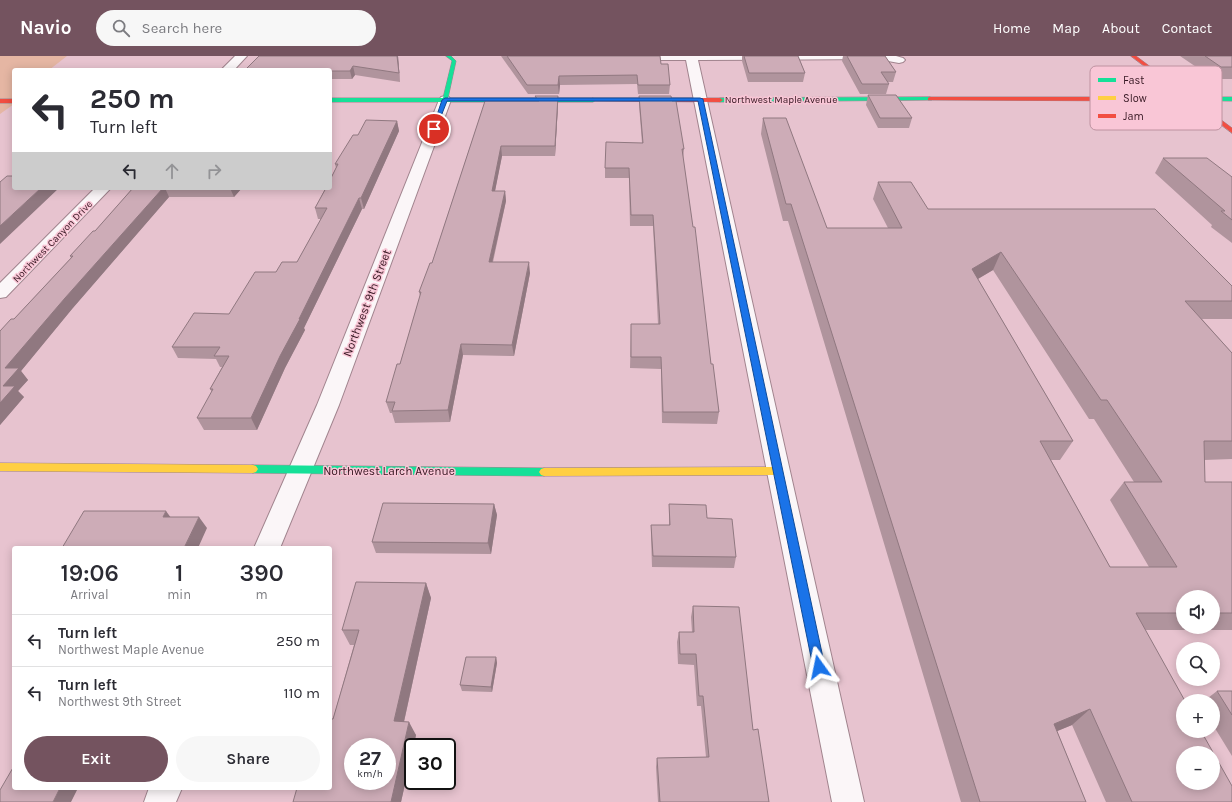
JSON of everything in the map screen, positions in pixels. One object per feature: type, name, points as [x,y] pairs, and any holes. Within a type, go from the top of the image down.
[{"type":"main road","name":"Northwest 9th Street","points":[[445,100],[454,61],[448,56]]},
{"type":"main road","points":[[1133,56],[1146,66]]},
{"type":"main road","name":"Northwest Maple Avenue","points":[[332,100],[1090,99]]},
{"type":"main road","points":[[0,101],[12,101]]},
{"type":"main road","points":[[1222,124],[1232,131]]},
{"type":"main road","name":"Northwest Larch Avenue","points":[[0,467],[623,473],[778,471]]},
{"type":"street","points":[[228,68],[241,56]]},
{"type":"street","points":[[692,56],[848,802]]},
{"type":"street","points":[[617,57],[877,56],[899,60]]},
{"type":"street","name":"Northwest 9th Street","points":[[268,546],[328,405],[445,100]]},
{"type":"street","name":"Northwest Canyon Drive","points":[[0,293],[8,278],[101,190]]},
{"type":"street","points":[[160,802],[165,790]]},
{"type":"shaded area","points":[[0,56],[67,56],[52,68],[12,68],[12,105],[0,114]]},
{"type":"building","points":[[259,56],[397,56],[399,73],[353,66],[350,71],[332,71],[332,68],[247,68]]},
{"type":"building","points":[[507,56],[660,56],[661,64],[668,64],[670,85],[638,85],[637,75],[559,76],[558,85],[527,85]]},
{"type":"building","points":[[744,56],[798,56],[805,73],[749,73]]},
{"type":"building","points":[[847,56],[885,56],[896,72],[881,72],[889,84],[862,84]]},
{"type":"building","points":[[1205,56],[1232,56],[1232,67],[1220,66]]},
{"type":"building","points":[[868,95],[896,95],[912,118],[880,118]]},
{"type":"building","points":[[535,96],[558,96],[555,146],[501,146],[492,191],[505,191],[489,262],[529,262],[512,345],[461,344],[448,410],[392,411],[395,402],[386,402],[397,364],[400,364],[421,292],[419,292],[430,263],[432,263],[485,101],[539,101]]},
{"type":"building","points":[[639,96],[671,96],[672,101],[676,101],[684,149],[682,149],[693,227],[695,227],[711,364],[713,364],[719,412],[663,412],[661,357],[631,357],[631,324],[660,324],[653,215],[631,215],[629,168],[605,168],[606,142],[643,143]]},
{"type":"building","points":[[763,118],[786,118],[827,228],[902,228],[878,182],[911,182],[928,209],[1155,209],[1232,286],[1232,301],[1185,301],[1232,353],[1232,441],[1204,441],[1205,482],[1232,482],[1232,613],[1220,613],[1220,590],[1176,590],[1176,613],[1136,613],[1181,694],[1176,694],[1176,738],[1205,738],[1209,746],[1176,746],[1176,790],[1220,790],[1220,765],[1232,786],[1232,802],[1132,802],[1090,709],[1054,724],[1086,802],[980,802],[791,204],[786,204]],"holes":[[[1001,252],[1101,400],[1107,400],[1162,482],[1124,482],[1177,567],[1110,567],[1040,441],[1073,441],[972,269]]]},
{"type":"building","points":[[366,120],[397,121],[361,198],[359,198],[300,319],[280,356],[251,418],[197,418],[213,389],[210,389],[229,356],[214,356],[220,347],[172,347],[194,313],[229,314],[255,272],[276,272],[282,262],[297,262],[327,208],[315,208],[325,190],[332,190],[332,176],[338,164],[335,164],[353,135],[358,135]]},
{"type":"building","points":[[1163,158],[1207,158],[1232,177],[1232,220],[1221,211],[1225,211]]},
{"type":"building","points":[[7,176],[12,176],[12,190],[39,190],[0,226],[0,182]]},
{"type":"building","points":[[131,190],[161,190],[5,368],[19,368],[3,386],[15,386],[0,403],[0,331],[11,319],[14,319],[73,256],[70,256],[93,231],[95,231]]},
{"type":"building","points":[[383,503],[494,504],[488,543],[372,542]]},
{"type":"building","points":[[669,504],[706,505],[707,518],[732,519],[736,557],[653,556],[651,525],[670,525]]},
{"type":"building","points":[[84,511],[166,511],[163,517],[199,517],[185,546],[63,546]]},
{"type":"building","points":[[356,582],[426,583],[394,721],[409,722],[405,738],[404,738],[396,780],[396,738],[344,738],[344,790],[394,790],[391,802],[293,802],[296,790],[332,790],[333,719],[359,630],[342,630]]},
{"type":"building","points":[[693,606],[739,607],[753,730],[758,729],[769,802],[660,802],[657,758],[709,757],[703,696],[699,696],[696,654],[680,654],[679,632],[694,632]]},
{"type":"building","points":[[466,657],[496,657],[491,687],[460,685]]},
{"type":"building","points":[[1217,691],[1232,691],[1232,715],[1220,694]]},
{"type":"building","points":[[12,769],[12,790],[59,790],[53,802],[0,802],[0,790]]},
{"type":"traffic: fast","points":[[445,100],[454,61],[448,56]]},
{"type":"traffic: fast","points":[[720,100],[930,99]]},
{"type":"traffic: fast","points":[[1222,99],[1232,99]]},
{"type":"traffic: fast","points":[[332,100],[593,100]]},
{"type":"traffic: fast","points":[[253,469],[544,472]]},
{"type":"traffic: slow","points":[[0,467],[253,469]]},
{"type":"traffic: slow","points":[[544,472],[778,471]]},
{"type":"traffic: jam","points":[[1133,56],[1146,66]]},
{"type":"traffic: jam","points":[[930,99],[1090,99]]},
{"type":"traffic: jam","points":[[593,100],[720,100]]},
{"type":"traffic: jam","points":[[0,101],[12,101]]},
{"type":"traffic: jam","points":[[1222,123],[1232,131]]},
{"type":"route","points":[[434,129],[445,100],[700,99],[819,667]]}]
